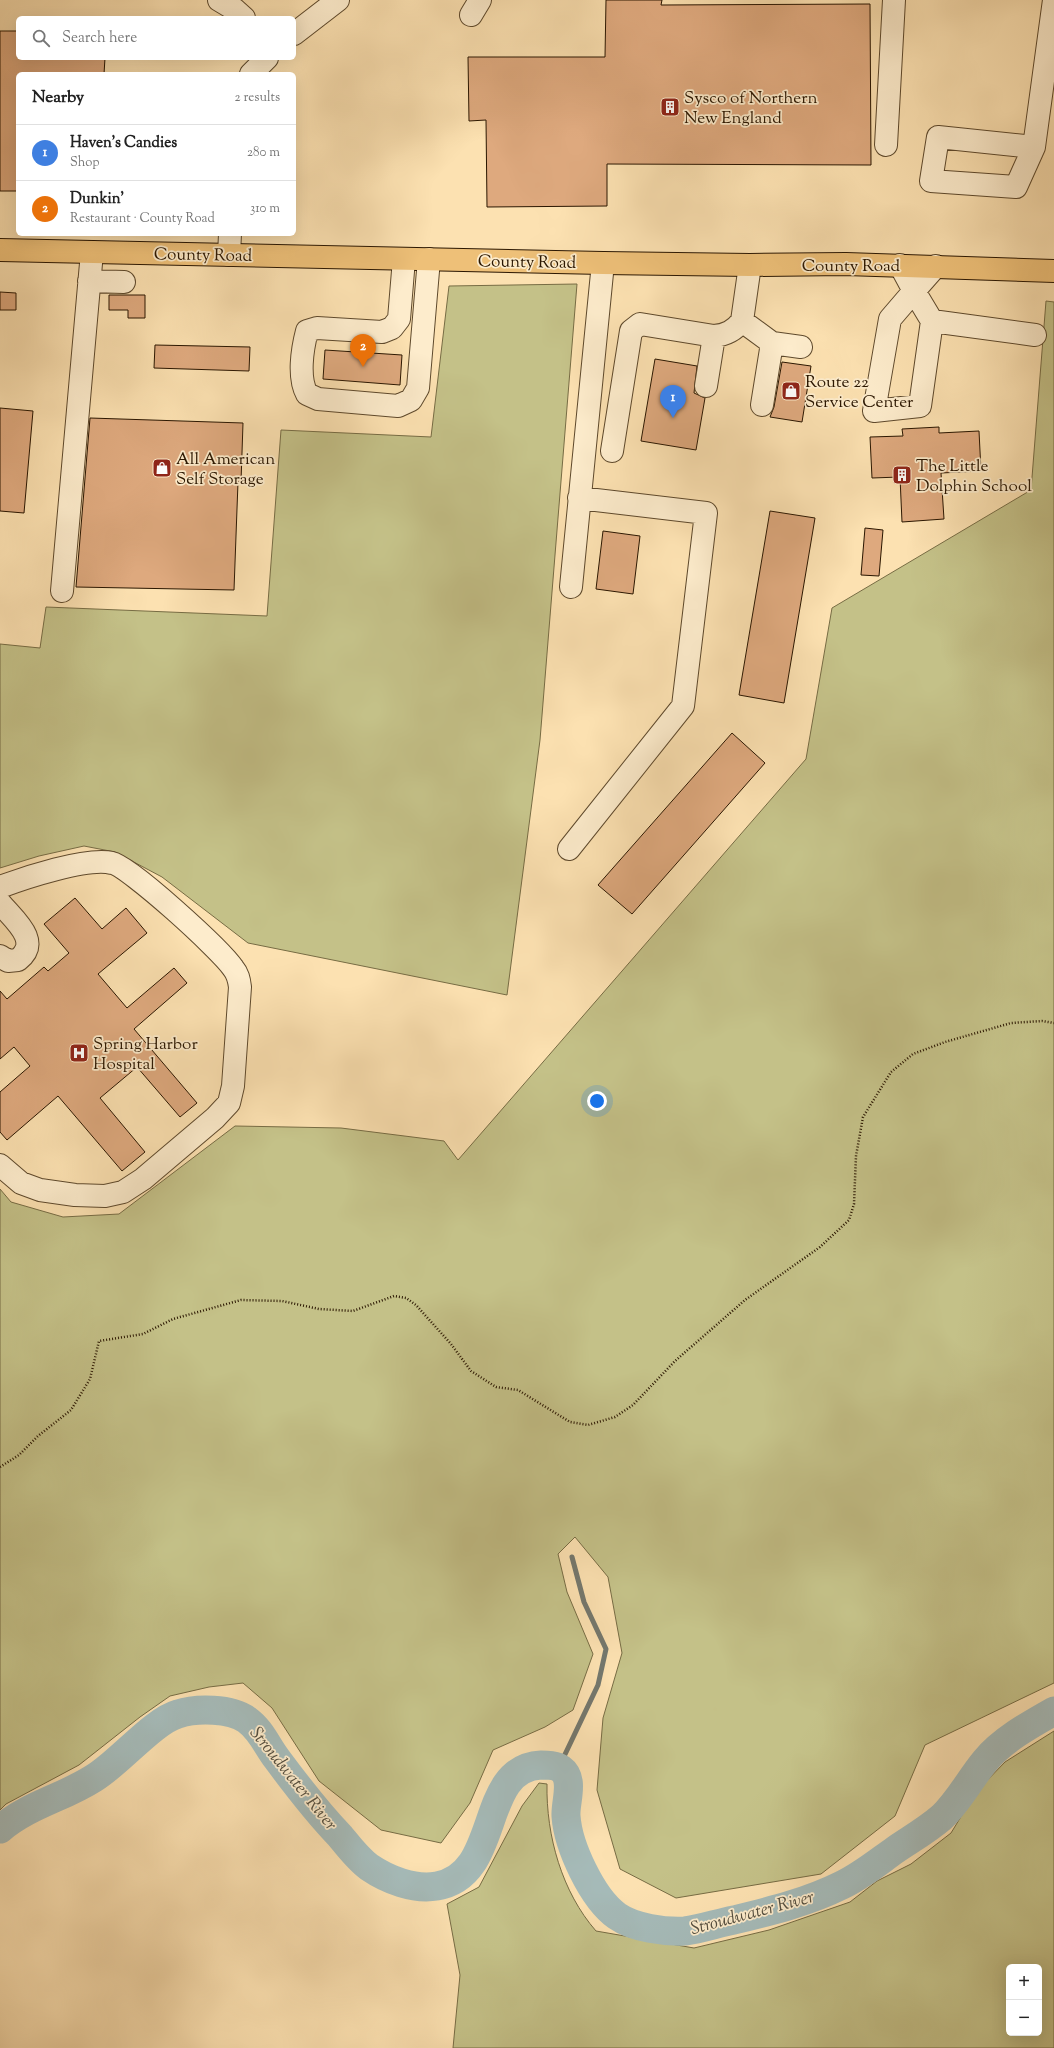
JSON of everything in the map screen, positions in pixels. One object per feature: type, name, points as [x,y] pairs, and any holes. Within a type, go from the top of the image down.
[{"type":"main road","name":"County Road","points":[[0,250],[92,252],[229,244],[404,259],[750,265],[846,264],[1054,271]]},
{"type":"street","points":[[219,0],[234,9],[242,16]]},
{"type":"street","points":[[296,32],[338,0]]},
{"type":"street","points":[[886,145],[894,0]]},
{"type":"street","points":[[1034,147],[1054,0]]},
{"type":"street","points":[[254,72],[265,60]]},
{"type":"street","points":[[62,591],[92,252]]},
{"type":"street","points":[[404,259],[399,319],[392,328],[382,332],[318,328],[307,331],[304,341],[302,385],[307,394],[318,399],[398,406],[411,400],[418,388],[429,259]]},
{"type":"street","points":[[571,587],[603,263]]},
{"type":"street","points":[[612,451],[631,331],[635,326],[646,324],[714,336],[725,335],[737,328],[742,321],[750,265]]},
{"type":"street","points":[[900,265],[914,291],[932,320],[920,406],[874,411],[890,319],[914,291],[936,266]]},
{"type":"street","points":[[89,281],[124,282]]},
{"type":"street","points":[[932,320],[1035,335]]},
{"type":"street","points":[[742,321],[772,343],[801,347]]},
{"type":"street","points":[[706,386],[714,336]]},
{"type":"street","points":[[762,405],[772,343]]},
{"type":"street","points":[[569,849],[683,706],[706,513],[579,498]]},
{"type":"street","points":[[0,887],[70,867],[112,863],[129,872],[196,929],[232,966],[238,976],[240,987],[233,1086],[229,1103],[215,1118],[143,1178],[123,1192],[105,1196],[75,1194],[33,1188],[21,1183],[0,1165]]},
{"type":"street","points":[[0,903],[23,930],[29,944],[27,950],[18,960],[8,961],[0,956]]},
{"type":"path","points":[[0,1467],[19,1455],[38,1436],[71,1410],[90,1379],[99,1341],[143,1334],[173,1319],[241,1300],[282,1300],[319,1309],[353,1311],[394,1296],[406,1298],[442,1334],[471,1371],[496,1387],[518,1390],[570,1422],[588,1425],[615,1417],[633,1405],[675,1361],[744,1300],[820,1247],[849,1220],[854,1204],[856,1156],[863,1117],[891,1072],[914,1054],[945,1042],[1011,1023],[1042,1021],[1054,1023]]},
{"type":"shaded area","points":[[577,284],[540,740],[507,995],[248,943],[162,877],[115,852],[84,846],[39,856],[0,868],[0,644],[40,648],[46,607],[267,616],[281,430],[431,437],[449,286]]},
{"type":"shaded area","points":[[1046,301],[1054,302],[1054,1683],[925,1745],[895,1816],[821,1874],[676,1898],[620,1869],[597,1790],[603,1718],[622,1653],[608,1577],[575,1537],[558,1554],[567,1592],[593,1654],[573,1710],[545,1727],[493,1750],[470,1803],[441,1843],[381,1830],[319,1781],[272,1708],[243,1683],[209,1687],[170,1696],[140,1717],[79,1765],[6,1804],[0,1810],[0,1189],[11,1202],[63,1217],[119,1214],[235,1126],[341,1128],[444,1141],[458,1160],[806,759],[832,608],[1031,490]]},
{"type":"shaded area","points":[[1054,1731],[1054,2048],[453,2048],[460,1975],[447,1904],[479,1887],[522,1806],[539,1783],[547,1784],[549,1823],[558,1862],[565,1881],[584,1916],[596,1931],[694,1948],[769,1930],[850,1902],[877,1881],[911,1864],[951,1833],[976,1792],[1005,1762]]},
{"type":"building","name":"Sysco of Northern New England","points":[[606,0],[662,0],[661,5],[870,4],[871,165],[607,164],[607,206],[487,207],[486,120],[469,121],[468,57],[605,57]]},
{"type":"building","points":[[0,31],[16,31],[16,60],[105,60],[104,72],[16,72],[16,191],[0,191]]},
{"type":"building","points":[[0,292],[16,293],[16,310],[0,310]]},
{"type":"building","points":[[109,295],[145,295],[145,318],[128,318],[128,310],[109,310]]},
{"type":"building","points":[[155,345],[250,347],[249,371],[154,368]]},
{"type":"building","points":[[325,350],[402,355],[400,385],[323,379]]},
{"type":"building","points":[[655,359],[697,366],[694,393],[705,398],[696,450],[641,441]]},
{"type":"building","name":"Route 22 Service Center","points":[[782,362],[811,366],[802,422],[770,417],[774,407]]},
{"type":"building","points":[[0,408],[33,411],[24,513],[0,511]]},
{"type":"building","points":[[90,418],[243,423],[241,482],[238,482],[234,590],[76,587]]},
{"type":"building","name":"The Little Dolphin School","points":[[939,427],[939,433],[979,431],[981,471],[941,473],[944,519],[902,522],[900,477],[872,478],[870,437],[903,436],[902,429]]},
{"type":"building","points":[[770,511],[815,518],[784,703],[739,695]]},
{"type":"building","points":[[865,528],[883,530],[879,576],[861,575]]},
{"type":"building","points":[[603,531],[640,536],[633,594],[596,589]]},
{"type":"building","points":[[732,733],[765,763],[632,914],[598,885]]},
{"type":"building","points":[[75,898],[102,929],[126,908],[147,933],[98,974],[127,1008],[174,968],[187,983],[134,1029],[197,1103],[180,1117],[137,1067],[100,1098],[145,1152],[122,1171],[58,1096],[7,1140],[0,1132],[0,1092],[30,1066],[14,1047],[0,1059],[0,991],[7,999],[44,967],[48,971],[69,953],[44,924]]},
{"type":"waterway","points":[[559,1767],[598,1685],[606,1649],[584,1602],[572,1557]]},
{"type":"waterway","name":"Stroudwater River","points":[[0,1829],[23,1813],[94,1778],[114,1763],[147,1733],[168,1718],[185,1712],[204,1710],[223,1711],[240,1716],[256,1728],[307,1799],[361,1860],[376,1872],[384,1876],[402,1883],[419,1887],[437,1886],[458,1878],[472,1863],[482,1844],[497,1802],[507,1784],[521,1771],[541,1765],[557,1767],[565,1773],[568,1779],[566,1816],[571,1842],[576,1856],[590,1884],[599,1897],[617,1916],[632,1924],[659,1930],[685,1931],[789,1906],[829,1891],[856,1877],[942,1817],[954,1804],[992,1753],[1008,1739],[1054,1711]]},
{"type":"place","name":"Sysco of Northern New England","points":[[670,107]]},
{"type":"place","name":"Dunkin'","points":[[363,367]]},
{"type":"place","name":"Route 22 Service Center","points":[[791,391]]},
{"type":"place","name":"Haven's Candies","points":[[673,418]]},
{"type":"place","name":"All American Self Storage","points":[[162,468]]},
{"type":"place","name":"The Little Dolphin School","points":[[902,475]]},
{"type":"place","name":"Spring Harbor Hospital","points":[[79,1053]]}]
